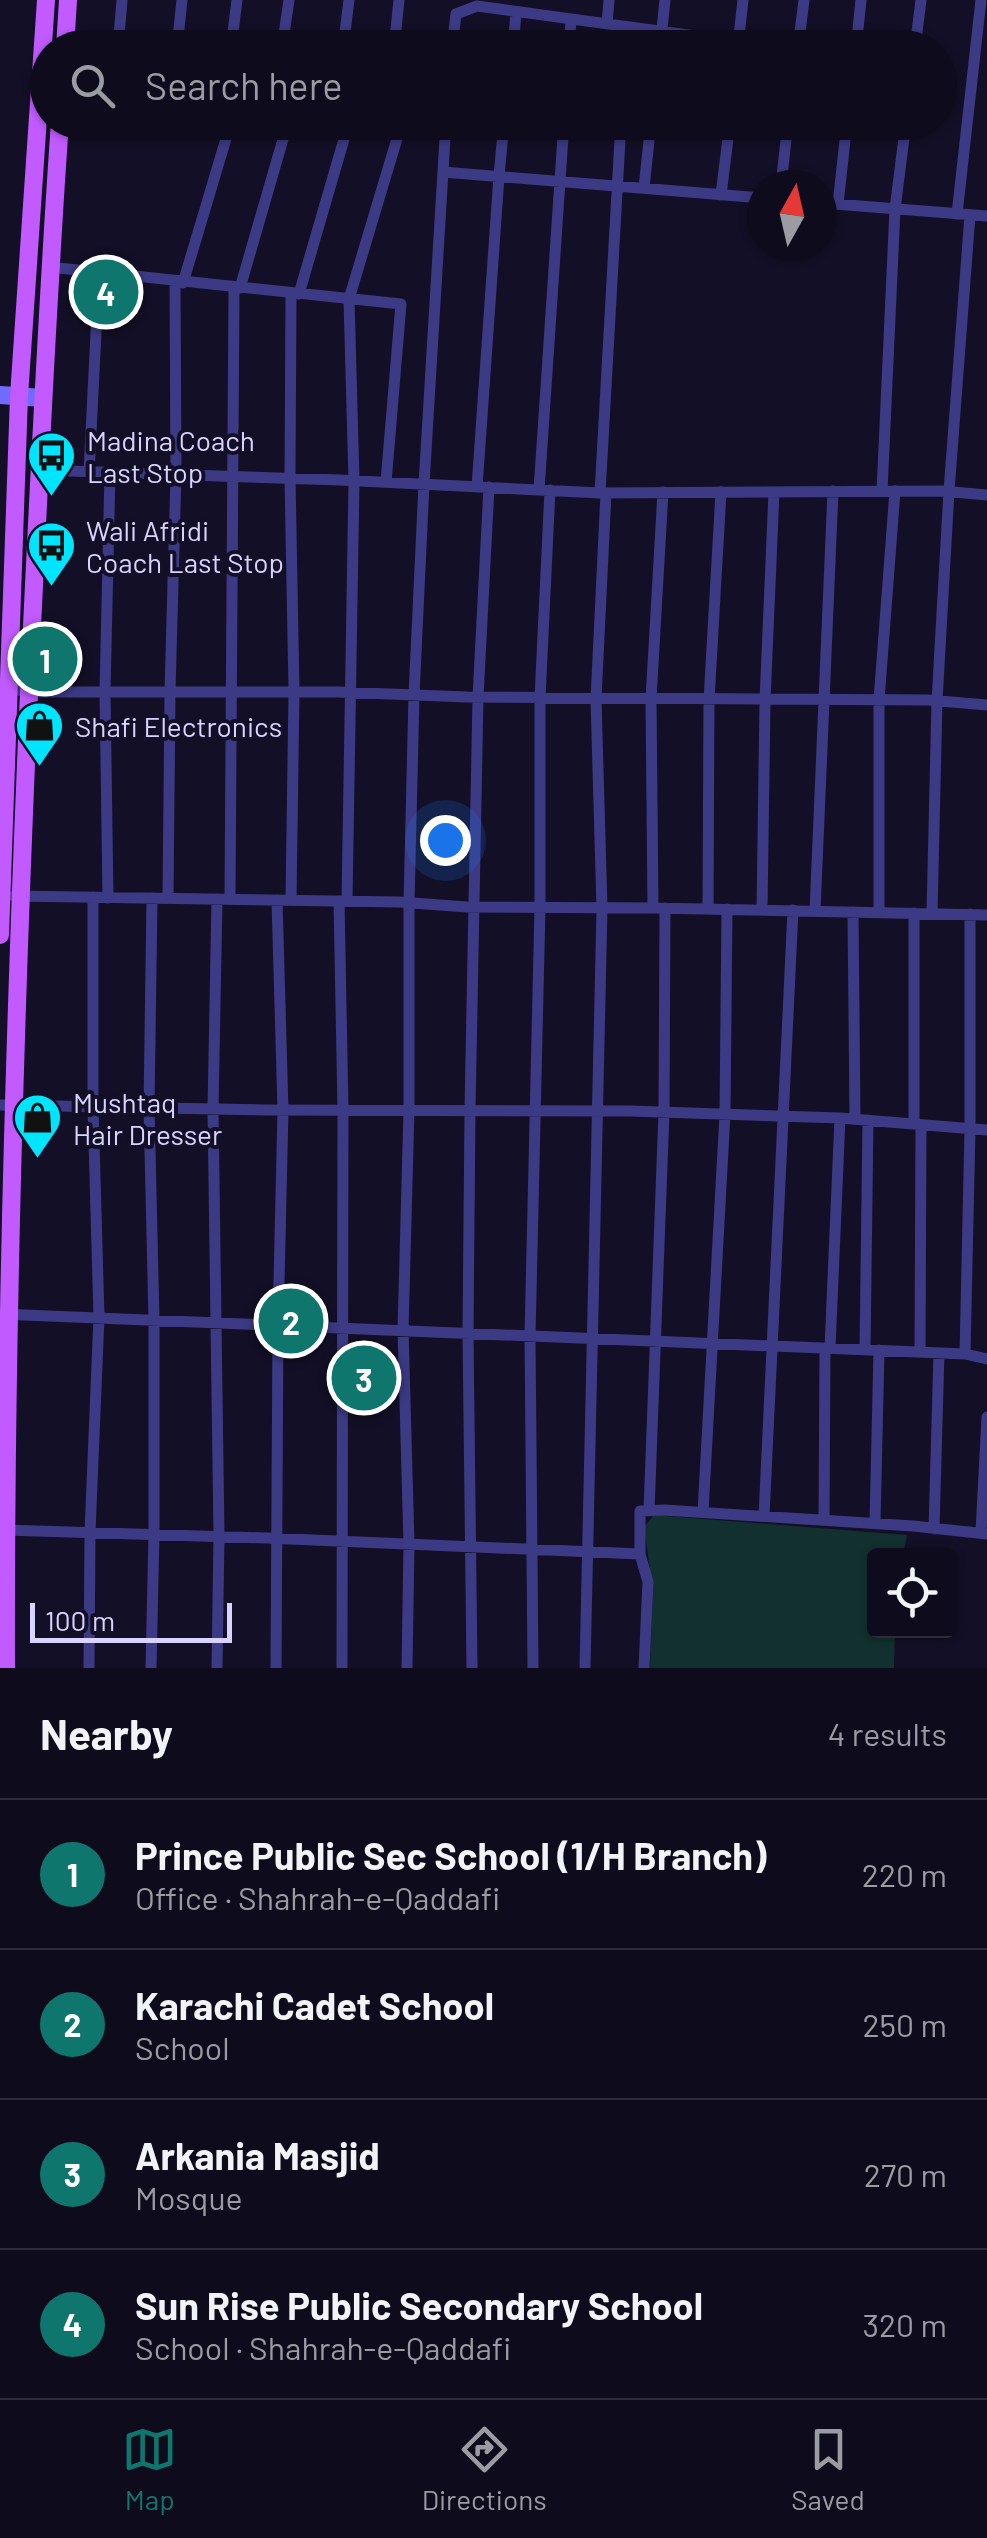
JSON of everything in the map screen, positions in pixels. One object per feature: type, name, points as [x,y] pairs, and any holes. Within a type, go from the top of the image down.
[{"type":"main road","points":[[43,30],[46,0]]},
{"type":"main road","points":[[66,30],[68,0]]},
{"type":"main road","points":[[6,1668],[6,555],[9,396],[33,140]]},
{"type":"main road","points":[[0,936],[29,692],[59,140]]},
{"type":"street","points":[[120,30],[122,0]]},
{"type":"street","points":[[179,30],[182,0]]},
{"type":"street","points":[[233,30],[237,0]]},
{"type":"street","points":[[285,30],[289,0]]},
{"type":"street","points":[[345,30],[349,0]]},
{"type":"street","points":[[396,30],[400,0]]},
{"type":"street","points":[[607,24],[609,0]]},
{"type":"street","points":[[662,30],[665,0]]},
{"type":"street","points":[[740,30],[744,0]]},
{"type":"street","points":[[800,30],[804,0]]},
{"type":"street","points":[[858,30],[861,0]]},
{"type":"street","points":[[917,30],[920,0]]},
{"type":"street","points":[[932,913],[937,701],[948,491],[963,214],[981,0]]},
{"type":"street","points":[[454,30],[456,14],[478,3],[516,13],[653,30]]},
{"type":"street","points":[[514,30],[516,13]]},
{"type":"street","points":[[570,30],[571,20]]},
{"type":"street","points":[[168,898],[179,282],[225,140]]},
{"type":"street","points":[[217,1668],[219,1536],[212,1108],[230,692],[237,288],[282,140]]},
{"type":"street","points":[[276,1668],[284,900],[294,692],[290,478],[295,294],[343,140]]},
{"type":"street","points":[[342,1668],[343,901],[354,481],[350,299],[397,140]]},
{"type":"street","points":[[407,1668],[409,1544],[403,1330],[414,695],[445,140]]},
{"type":"street","points":[[472,1668],[468,1333],[478,698],[483,487],[502,140]]},
{"type":"street","points":[[534,1668],[530,1336],[540,907],[540,698],[544,490],[563,140]]},
{"type":"street","points":[[586,1668],[602,908],[596,699],[620,140]]},
{"type":"street","points":[[644,188],[650,140]]},
{"type":"street","points":[[721,195],[728,140]]},
{"type":"street","points":[[782,170],[786,140]]},
{"type":"street","points":[[845,140],[838,204],[987,216]]},
{"type":"street","points":[[879,912],[878,700],[895,209],[904,140]]},
{"type":"street","points":[[443,172],[747,197]]},
{"type":"street","points":[[50,267],[400,304],[386,482]]},
{"type":"street","points":[[89,472],[98,273]]},
{"type":"street","points":[[9,396],[43,398]]},
{"type":"street","points":[[40,470],[603,493],[948,491],[987,495]]},
{"type":"street","points":[[108,898],[105,692],[110,472]]},
{"type":"street","points":[[815,911],[833,491]]},
{"type":"street","points":[[649,1510],[664,1112],[651,700],[663,492]]},
{"type":"street","points":[[708,909],[709,700],[720,492]]},
{"type":"street","points":[[762,910],[774,492]]},
{"type":"street","points":[[4,687],[29,692],[349,692],[478,698],[878,700],[987,705]]},
{"type":"street","points":[[7,896],[987,915]]},
{"type":"street","points":[[89,1668],[99,1317],[92,1106],[94,898]]},
{"type":"street","points":[[151,1668],[152,898]]},
{"type":"street","points":[[703,1512],[725,1114],[726,909]]},
{"type":"street","points":[[764,1516],[792,910]]},
{"type":"street","points":[[854,912],[875,1523]]},
{"type":"street","points":[[914,913],[920,1352]]},
{"type":"street","points":[[965,1354],[970,914]]},
{"type":"street","points":[[7,1105],[664,1112],[840,1118],[987,1130]]},
{"type":"street","points":[[824,1520],[827,1348],[840,1118]]},
{"type":"street","points":[[5,1314],[965,1354],[987,1360]]},
{"type":"street","points":[[934,1529],[939,1353]]},
{"type":"street","points":[[644,1668],[648,1582],[640,1554],[640,1511],[875,1523],[984,1533],[987,1418]]},
{"type":"street","points":[[3,1530],[640,1554]]},
{"type":"green space","points":[[654,1515],[907,1535],[904,1548],[867,1548],[867,1638],[895,1638],[894,1668],[650,1668],[653,1591],[644,1527]]},
{"type":"place","name":"Sun Rise Public Secondary School","points":[[106,292]]},
{"type":"place","name":"Madina Coach Last Stop","points":[[52,498]]},
{"type":"place","name":"Wali Afridi Coach Last Stop","points":[[51,588]]},
{"type":"place","name":"Prince Public Sec School (1/H Branch)","points":[[45,659]]},
{"type":"place","name":"Shafi Electronics","points":[[40,768]]},
{"type":"place","name":"Mushtaq Hair Dresser","points":[[38,1160]]},
{"type":"place","name":"Karachi Cadet School","points":[[291,1321]]},
{"type":"place","name":"Arkania Masjid","points":[[364,1378]]}]
